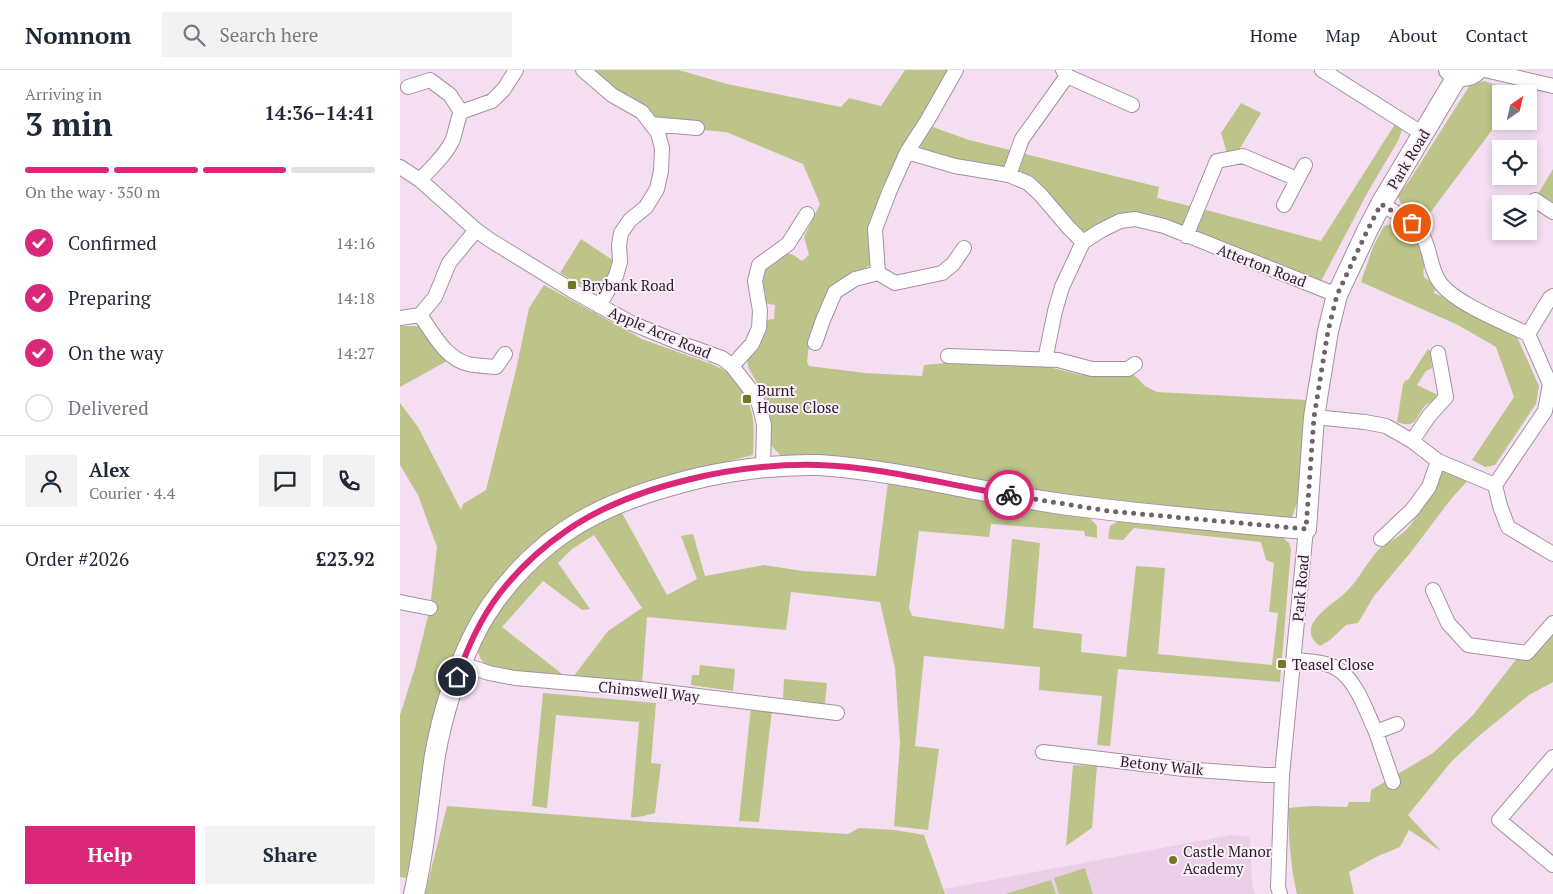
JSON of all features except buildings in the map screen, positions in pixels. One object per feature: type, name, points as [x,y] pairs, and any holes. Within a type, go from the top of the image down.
[{"type":"street","points":[[420,180],[445,152],[453,139],[461,112],[492,101],[504,89],[516,70]]},
{"type":"street","points":[[583,70],[612,95],[642,112],[658,133],[662,148],[661,172],[657,189],[646,207],[630,220],[620,233],[620,262],[616,276],[599,306]]},
{"type":"street","points":[[878,273],[875,228],[907,152],[956,70]]},
{"type":"street","points":[[1322,70],[1423,134]]},
{"type":"street","points":[[1485,70],[1553,86]]},
{"type":"street","name":"Park Road","points":[[1280,894],[1278,886],[1282,775],[1306,529],[1314,417],[1328,331],[1337,295],[1368,229],[1381,204],[1461,72]]},
{"type":"street","points":[[1009,176],[1022,139],[1065,73],[1132,105]]},
{"type":"street","points":[[408,87],[431,75],[450,95],[461,112]]},
{"type":"street","points":[[651,124],[698,128]]},
{"type":"street","points":[[907,152],[955,166],[1009,176],[1028,183],[1083,242],[1062,287],[1045,360]]},
{"type":"street","points":[[1186,236],[1217,161],[1243,156],[1297,179]]},
{"type":"street","points":[[1284,205],[1305,165]]},
{"type":"street","name":"Apple Acre Road","points":[[400,167],[420,180],[476,230],[490,240],[599,306],[631,323],[722,358],[732,366],[759,404],[764,425],[763,466]]},
{"type":"street","points":[[1537,201],[1553,212]]},
{"type":"street","points":[[1381,204],[1412,223],[1418,230],[1424,238],[1439,282],[1452,296],[1528,334],[1550,384],[1549,412],[1496,485],[1500,506],[1508,527],[1553,554]]},
{"type":"street","points":[[732,366],[752,344],[759,328],[760,311],[755,281],[759,265],[788,244],[806,214]]},
{"type":"street","name":"Atterton Road","points":[[1083,242],[1120,221],[1135,219],[1164,226],[1337,295]]},
{"type":"street","points":[[400,318],[420,315],[436,297],[449,263],[476,230]]},
{"type":"street","points":[[815,342],[836,292],[855,279],[878,273],[895,283],[942,273],[953,264],[964,248]]},
{"type":"street","points":[[1528,334],[1553,296]]},
{"type":"street","points":[[420,315],[450,355],[468,364],[496,367],[505,354]]},
{"type":"street","points":[[1412,441],[1429,416],[1446,397],[1438,354]]},
{"type":"street","points":[[948,356],[1058,360],[1092,369],[1128,369],[1135,364]]},
{"type":"street","points":[[1314,417],[1386,426],[1412,441],[1438,461],[1496,485]]},
{"type":"street","points":[[1381,539],[1412,510],[1429,487],[1438,461]]},
{"type":"street","points":[[414,894],[422,857],[436,752],[452,690],[472,638],[485,614],[519,571],[565,531],[621,501],[656,489],[727,472],[763,466],[818,465],[856,468],[1108,511],[1306,529]]},
{"type":"street","points":[[1433,590],[1448,623],[1468,645],[1527,653],[1553,623]]},
{"type":"street","points":[[400,602],[430,608]]},
{"type":"street","points":[[1294,660],[1334,666],[1352,682],[1376,732],[1393,782]]},
{"type":"street","name":"Chimswell Way","points":[[462,664],[489,673],[515,678],[641,689],[838,713]]},
{"type":"street","points":[[1376,732],[1397,724]]},
{"type":"street","name":"Betony Walk","points":[[1043,752],[1184,768],[1282,775]]},
{"type":"street","points":[[1553,757],[1499,820],[1553,865]]},
{"type":"shaded area","name":"Castle Manor Academy","points":[[1231,835],[1250,837],[1252,884],[1255,894],[946,894],[944,889]]},
{"type":"green space","points":[[580,70],[679,70],[727,84],[841,107],[849,98],[881,106],[905,70],[956,70],[903,150],[881,190],[885,192],[871,264],[830,292],[809,344],[807,362],[809,366],[865,373],[922,376],[924,365],[946,363],[1040,365],[1082,375],[1131,372],[1145,386],[1157,392],[1307,400],[1297,503],[1292,517],[1281,520],[1148,510],[782,457],[769,443],[768,402],[749,369],[747,360],[766,320],[774,319],[775,305],[764,303],[764,296],[766,294],[761,286],[764,271],[768,264],[787,254],[792,254],[802,261],[809,255],[804,237],[820,204],[803,164],[726,132],[647,122]]},
{"type":"green space","points":[[1484,81],[1497,85],[1492,85],[1492,130],[1430,213],[1410,213],[1400,202],[1398,196],[1470,85]]},
{"type":"green space","points":[[1241,103],[1261,113],[1236,155],[1228,156],[1221,133]]},
{"type":"green space","points":[[1395,124],[1402,130],[1398,141],[1369,190],[1320,283],[1165,220],[1147,215],[1132,214],[1084,232],[1077,230],[1035,181],[1020,171],[1006,168],[986,168],[922,150],[919,144],[927,125],[969,140],[1159,187],[1157,198],[1321,241]]},
{"type":"green space","points":[[1553,169],[1553,204],[1551,206],[1538,194]]},
{"type":"green space","points":[[1392,224],[1418,241],[1425,257],[1424,277],[1432,283],[1435,289],[1434,293],[1517,337],[1539,386],[1536,404],[1495,465],[1485,467],[1472,460],[1514,397],[1496,347],[1458,325],[1361,282],[1373,247],[1384,226]]},
{"type":"green space","points":[[581,239],[614,261],[613,271],[602,291],[595,293],[560,273]]},
{"type":"green space","points":[[544,285],[642,339],[714,365],[729,373],[745,391],[743,393],[750,407],[754,439],[753,455],[635,485],[589,506],[498,584],[466,629],[454,661],[406,878],[400,877],[400,715],[415,668],[430,608],[437,547],[418,495],[400,465],[400,403],[418,427],[461,510],[463,504],[486,490],[516,370],[529,308]]},
{"type":"green space","points":[[400,326],[422,326],[447,361],[400,387]]},
{"type":"green space","points":[[1428,349],[1430,351],[1432,368],[1426,371],[1417,385],[1439,397],[1425,406],[1414,422],[1403,424],[1397,422],[1403,384],[1408,380]]},
{"type":"green space","points":[[1444,470],[1469,479],[1374,596],[1358,623],[1346,625],[1330,640],[1320,646],[1315,642],[1311,633],[1316,618],[1349,589],[1379,549],[1407,529]]},
{"type":"green space","points":[[888,482],[1088,516],[1097,526],[1097,538],[1085,536],[1084,531],[991,524],[989,537],[919,531],[909,608],[912,616],[1004,629],[1012,539],[1040,543],[1033,628],[1082,634],[1081,652],[1126,657],[1136,566],[1165,568],[1158,654],[1272,665],[1278,613],[1269,612],[1274,563],[1266,560],[1261,542],[1134,528],[1123,540],[1108,539],[1110,526],[1123,519],[1280,535],[1289,543],[1291,549],[1280,682],[1118,669],[1110,746],[1097,745],[1102,696],[1039,690],[1040,667],[924,656],[915,746],[939,749],[928,830],[894,826],[900,743],[895,668],[880,602],[791,592],[786,630],[647,617],[642,683],[573,677],[608,631],[642,608],[594,535],[572,549],[558,563],[590,609],[582,610],[543,581],[502,627],[561,673],[560,676],[519,673],[497,669],[488,666],[480,657],[478,645],[482,634],[513,594],[533,573],[554,553],[583,531],[621,511],[667,595],[697,579],[681,536],[693,534],[705,576],[764,565],[803,571],[876,576]]},
{"type":"green space","points":[[1553,630],[1553,682],[1529,695],[1480,735],[1451,762],[1408,815],[1441,851],[1409,830],[1400,847],[1378,856],[1349,872],[1354,894],[1297,894],[1291,862],[1288,808],[1311,806],[1347,807],[1349,802],[1370,802],[1371,790],[1433,753],[1473,715],[1518,657]]},
{"type":"green space","points":[[700,665],[735,669],[733,691],[691,685],[692,675],[699,675]]},
{"type":"green space","points":[[784,679],[827,683],[825,704],[783,698]]},
{"type":"green space","points":[[543,693],[656,703],[651,763],[661,764],[655,813],[631,817],[639,722],[556,715],[547,808],[532,806]]},
{"type":"green space","points":[[751,707],[772,710],[759,822],[739,821]]},
{"type":"green space","points":[[1073,765],[1097,766],[1092,828],[1066,846]]},
{"type":"green space","points":[[447,806],[652,822],[848,834],[859,828],[895,830],[924,835],[945,894],[425,894]]},
{"type":"green space","points":[[1085,868],[1093,894],[1059,894],[1054,878]]},
{"type":"green space","points":[[1051,880],[1056,894],[1005,894]]},
{"type":"way so far","points":[[1009,495],[1108,511],[1306,529],[1314,417],[1328,331],[1337,295],[1381,204],[1412,223]]},
{"type":"place","name":"Brybank Road","points":[[572,285]]},
{"type":"place","name":"Burnt House Close","points":[[747,399]]},
{"type":"place","name":"Teasel Close","points":[[1282,664]]},
{"type":"place","name":"Castle Manor Academy","points":[[1173,860]]},
{"type":"route","points":[[457,677],[472,638],[485,614],[519,571],[565,531],[621,501],[656,489],[727,472],[763,466],[818,465],[888,473],[1009,495]]}]
